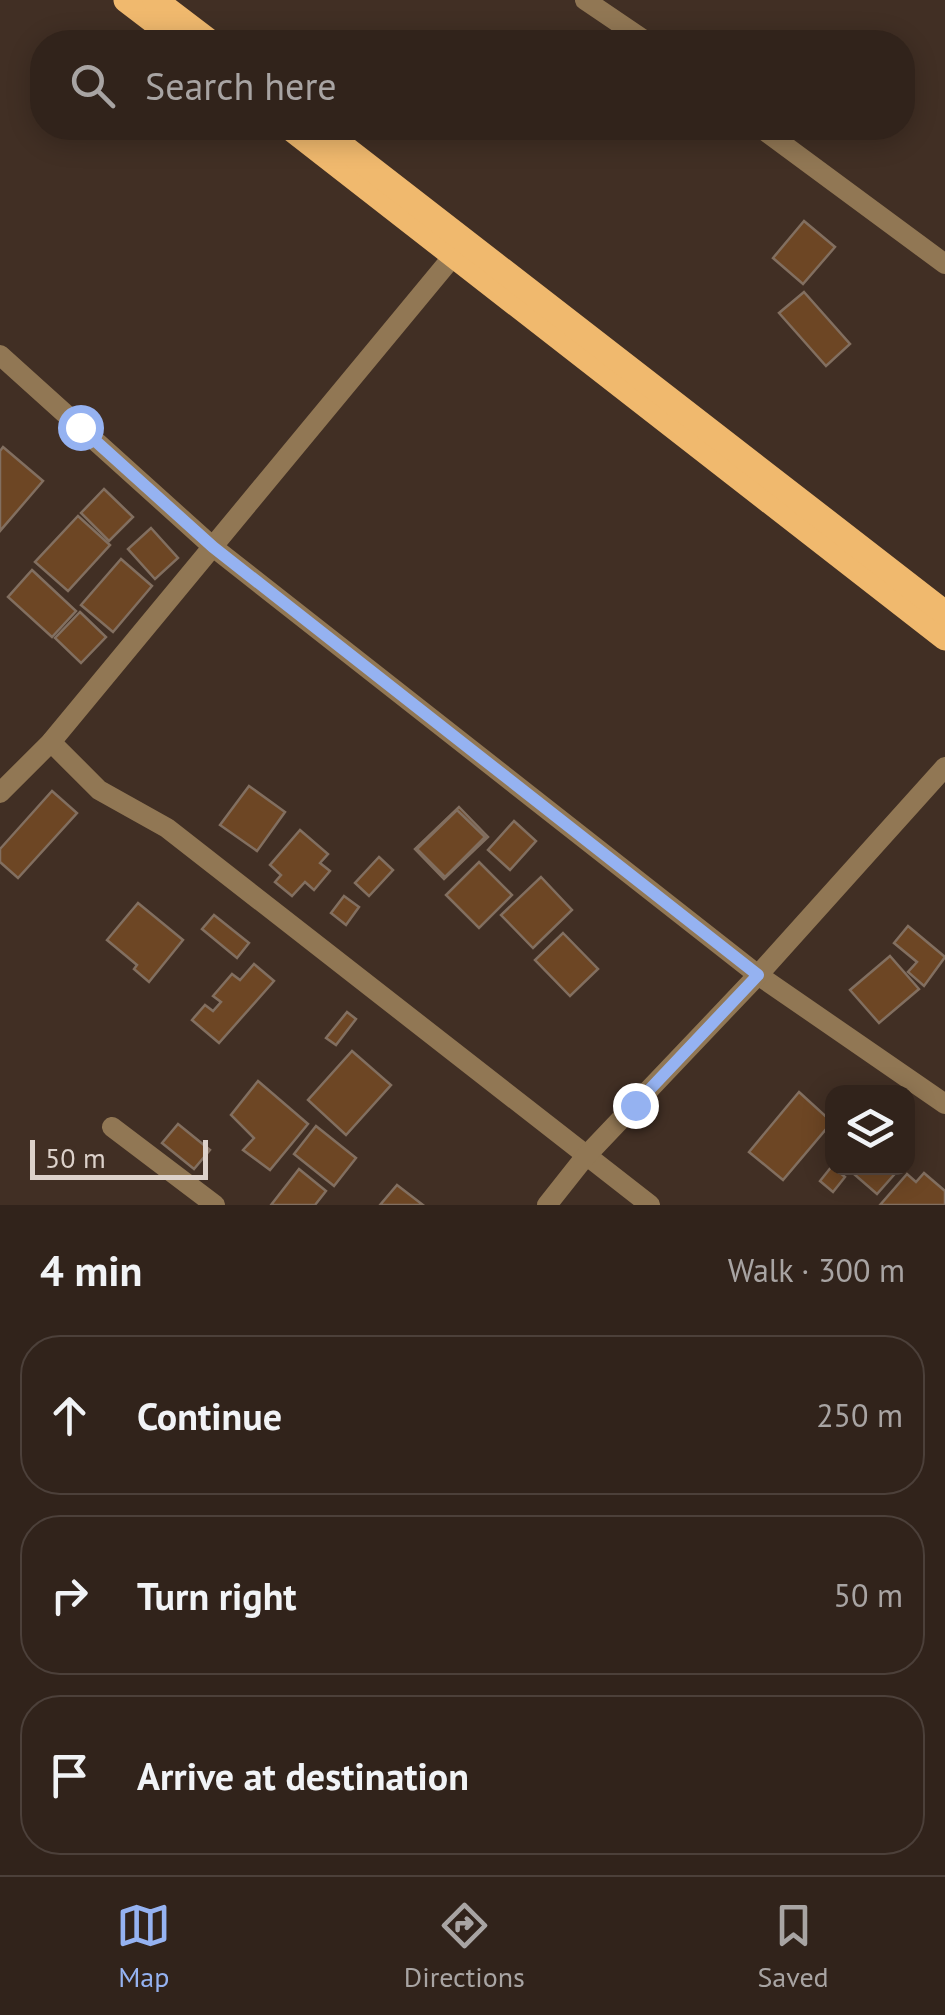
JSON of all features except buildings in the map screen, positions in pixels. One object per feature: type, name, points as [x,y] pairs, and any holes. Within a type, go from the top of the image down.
[{"type":"main road","points":[[126,0],[165,30]]},
{"type":"main road","points":[[155,0],[194,30]]},
{"type":"main road","points":[[305,140],[454,256],[557,324],[945,614]]},
{"type":"main road","points":[[334,140],[945,638]]},
{"type":"street","points":[[585,0],[629,30]]},
{"type":"street","points":[[778,140],[945,264]]},
{"type":"street","points":[[0,793],[51,742],[454,256]]},
{"type":"street","points":[[0,355],[213,547],[758,975],[945,1104]]},
{"type":"street","points":[[51,742],[99,790],[167,828],[650,1205]]},
{"type":"street","points":[[548,1205],[585,1157],[758,975],[945,767]]},
{"type":"street","points":[[112,1127],[216,1205]]},
{"type":"route","points":[[80,427],[213,547],[758,975],[635,1105]]}]
